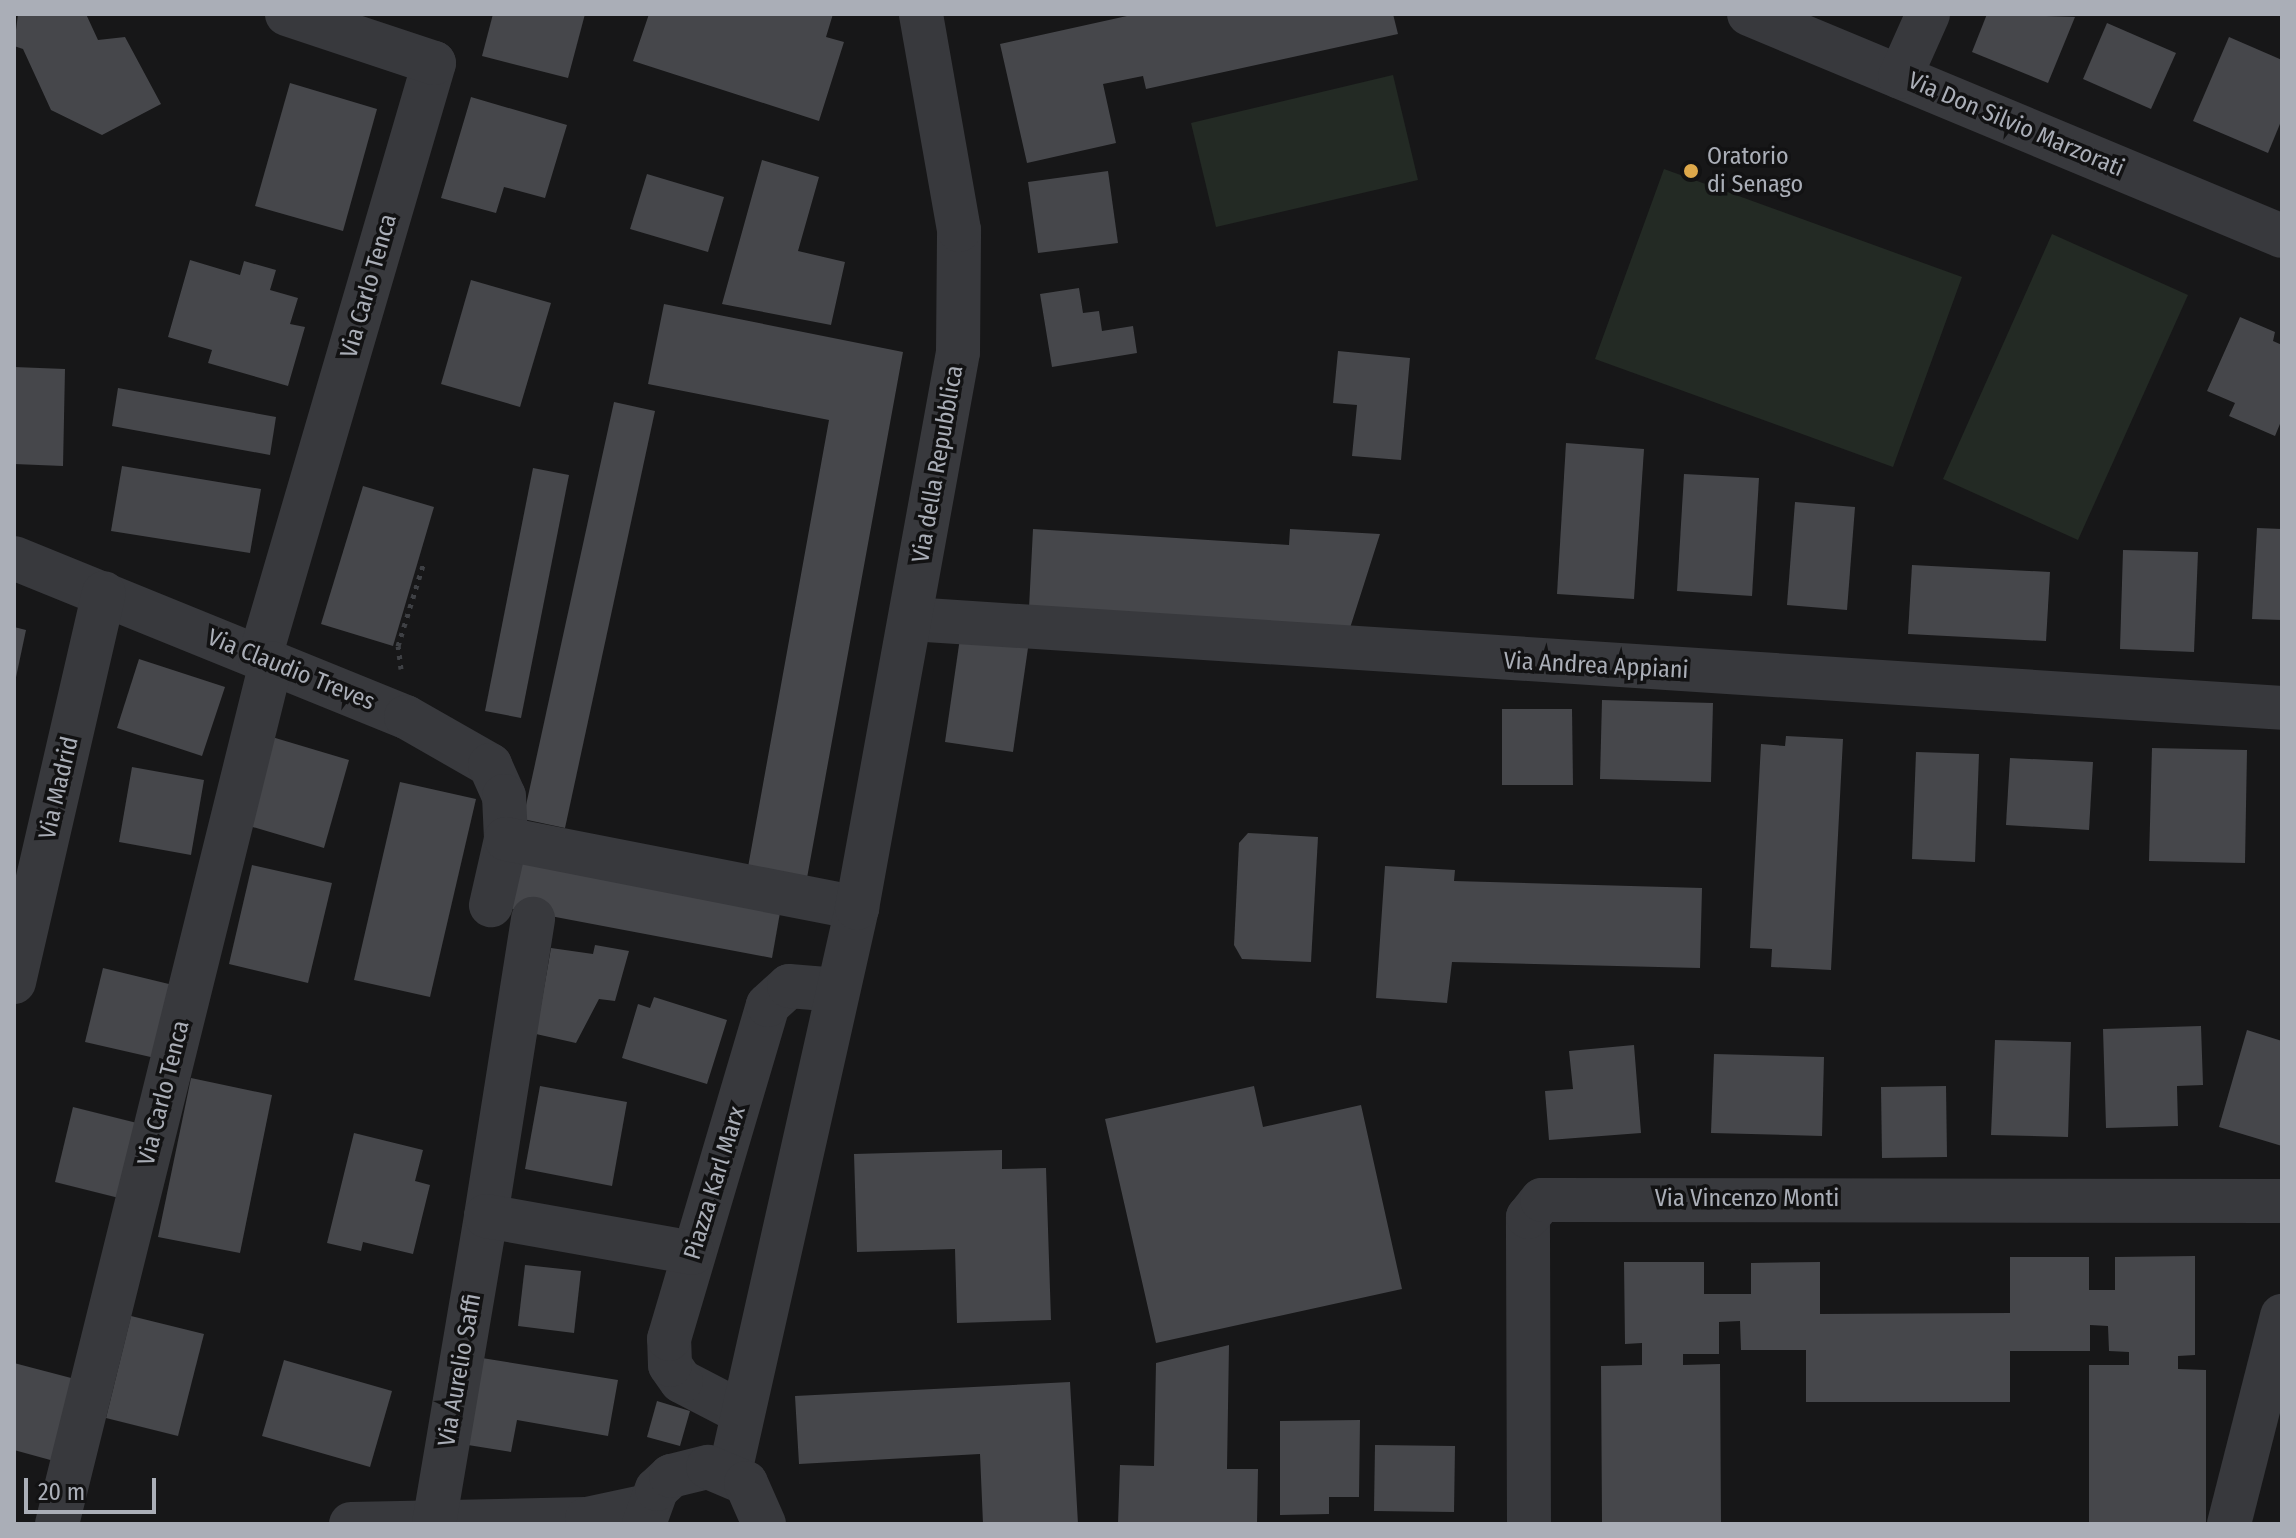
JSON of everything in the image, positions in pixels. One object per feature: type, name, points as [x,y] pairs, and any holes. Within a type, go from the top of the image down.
[{"type":"street","name":"Via Carlo Tenca","points":[[57,1524],[265,660],[434,63],[287,14]]},
{"type":"street","name":"Via Don Silvio Marzorati","points":[[1749,14],[2282,236]]},
{"type":"street","points":[[1900,77],[1928,14]]},
{"type":"street","name":"Via della Repubblica","points":[[857,908],[911,619],[962,291],[946,123],[930,16]]},
{"type":"street","name":"Via Claudio Treves","points":[[14,558],[406,717],[490,765],[504,796],[506,839],[491,905]]},
{"type":"street","name":"Via Madrid","points":[[14,982],[104,593]]},
{"type":"street","name":"Via Andrea Appiani","points":[[911,619],[980,629],[2282,708]]},
{"type":"street","points":[[506,839],[857,908],[762,1321],[719,1469]]},
{"type":"street","name":"Via Aurelio Saffi","points":[[434,1524],[533,919]]},
{"type":"street","name":"Piazza Karl Marx","points":[[731,1407],[698,1393],[670,1365],[669,1339],[768,1005],[789,986],[838,990]]},
{"type":"street","name":"Via Vincenzo Monti","points":[[1529,1524],[1528,1217],[1542,1200],[2282,1201]]},
{"type":"street","points":[[486,1216],[693,1253]]},
{"type":"street","points":[[2229,1524],[2282,1316]]},
{"type":"street","points":[[719,1469],[731,1407],[762,1321]]},
{"type":"street","points":[[351,1524],[489,1523],[646,1515],[671,1476],[719,1469],[758,1499],[764,1524]]},
{"type":"path","points":[[406,717],[398,646],[423,565]]},
{"type":"shaded area","points":[[1393,75],[1418,180],[1216,227],[1191,123]]},
{"type":"shaded area","points":[[1664,169],[1962,277],[1893,467],[1595,359]]},
{"type":"shaded area","points":[[2052,234],[2188,295],[2078,540],[1943,479]]},
{"type":"building","points":[[18,14],[86,14],[98,40],[125,37],[161,104],[102,135],[51,110],[23,49],[14,46]]},
{"type":"building","points":[[493,14],[585,14],[568,78],[482,56]]},
{"type":"building","points":[[649,14],[833,14],[826,37],[844,42],[819,121],[633,61]]},
{"type":"building","points":[[1136,14],[1393,14],[1398,34],[1146,89],[1143,76],[1103,84],[1116,143],[1027,163],[1000,44]]},
{"type":"building","points":[[1987,14],[2075,17],[2048,83],[1972,52]]},
{"type":"building","points":[[2107,23],[2176,53],[2151,109],[2083,79]]},
{"type":"building","points":[[2229,37],[2282,60],[2282,119],[2268,153],[2193,121]]},
{"type":"building","points":[[290,83],[377,109],[343,231],[255,206]]},
{"type":"building","points":[[471,97],[567,125],[545,198],[504,187],[496,213],[441,198]]},
{"type":"building","points":[[762,160],[819,177],[798,251],[845,262],[831,325],[722,304]]},
{"type":"building","points":[[1108,171],[1118,243],[1038,253],[1028,182]]},
{"type":"building","points":[[647,174],[724,197],[708,252],[630,229]]},
{"type":"building","points":[[190,260],[240,275],[244,261],[276,270],[270,290],[298,298],[290,324],[305,327],[288,386],[208,363],[212,350],[168,337]]},
{"type":"building","points":[[471,280],[551,303],[520,407],[441,384]]},
{"type":"building","points":[[1079,288],[1083,313],[1099,311],[1102,331],[1133,326],[1137,353],[1052,367],[1040,294]]},
{"type":"building","points":[[664,304],[903,352],[807,878],[748,867],[829,420],[648,384]]},
{"type":"building","points":[[2240,317],[2275,332],[2273,341],[2282,345],[2282,419],[2275,436],[2229,416],[2235,403],[2207,391]]},
{"type":"building","points":[[1338,351],[1410,358],[1401,460],[1352,456],[1357,405],[1333,403]]},
{"type":"building","points":[[14,367],[65,369],[63,466],[14,464]]},
{"type":"building","points":[[118,388],[276,417],[270,455],[112,426]]},
{"type":"building","points":[[614,402],[655,411],[565,828],[523,819]]},
{"type":"building","points":[[1566,443],[1644,449],[1634,599],[1557,594]]},
{"type":"building","points":[[122,466],[261,489],[250,553],[111,531]]},
{"type":"building","points":[[533,468],[569,475],[521,718],[485,711]]},
{"type":"building","points":[[1684,474],[1759,478],[1752,596],[1677,591]]},
{"type":"building","points":[[363,486],[434,507],[393,646],[321,624]]},
{"type":"building","points":[[1795,502],[1855,507],[1847,610],[1787,605]]},
{"type":"building","points":[[2257,528],[2282,529],[2282,620],[2252,619]]},
{"type":"building","points":[[1033,529],[1289,545],[1290,529],[1380,534],[1350,628],[1029,608]]},
{"type":"building","points":[[2123,550],[2198,552],[2194,652],[2120,649]]},
{"type":"building","points":[[1912,565],[2050,572],[2046,641],[1908,634]]},
{"type":"building","points":[[14,627],[26,630],[15,682],[14,682]]},
{"type":"building","points":[[961,631],[1029,641],[1013,752],[945,742]]},
{"type":"building","points":[[139,659],[225,687],[202,756],[117,728]]},
{"type":"building","points":[[1602,700],[1713,703],[1711,782],[1600,779]]},
{"type":"building","points":[[1502,709],[1572,709],[1573,785],[1502,785]]},
{"type":"building","points":[[1786,736],[1843,739],[1831,970],[1771,967],[1772,949],[1750,948],[1761,744],[1785,746]]},
{"type":"building","points":[[272,737],[349,760],[324,848],[246,825]]},
{"type":"building","points":[[2152,748],[2247,750],[2245,863],[2149,861]]},
{"type":"building","points":[[1916,752],[1979,754],[1975,862],[1912,859]]},
{"type":"building","points":[[2010,758],[2093,762],[2089,830],[2006,825]]},
{"type":"building","points":[[132,767],[204,780],[191,855],[119,842]]},
{"type":"building","points":[[400,782],[476,799],[430,997],[354,980]]},
{"type":"building","points":[[1248,833],[1318,837],[1311,962],[1242,959],[1234,945],[1239,843]]},
{"type":"building","points":[[518,857],[781,907],[772,958],[508,908]]},
{"type":"building","points":[[252,865],[332,883],[308,983],[229,964]]},
{"type":"building","points":[[1385,866],[1455,870],[1454,881],[1702,888],[1700,968],[1452,962],[1447,1003],[1376,998]]},
{"type":"building","points":[[595,945],[629,951],[615,1001],[599,999],[576,1043],[536,1034],[551,948],[593,954]]},
{"type":"building","points":[[103,968],[173,985],[155,1058],[85,1042]]},
{"type":"building","points":[[654,997],[727,1020],[707,1084],[622,1058],[638,1004],[650,1008]]},
{"type":"building","points":[[2201,1026],[2203,1085],[2177,1086],[2178,1126],[2106,1128],[2103,1029]]},
{"type":"building","points":[[2247,1030],[2282,1041],[2282,1146],[2219,1127]]},
{"type":"building","points":[[1995,1040],[2071,1042],[2068,1137],[1991,1135]]},
{"type":"building","points":[[1634,1045],[1641,1133],[1549,1140],[1545,1091],[1573,1089],[1569,1051]]},
{"type":"building","points":[[1714,1054],[1824,1057],[1822,1136],[1711,1133]]},
{"type":"building","points":[[191,1078],[272,1095],[240,1253],[158,1237]]},
{"type":"building","points":[[540,1086],[627,1102],[612,1186],[525,1169]]},
{"type":"building","points":[[1254,1086],[1263,1127],[1361,1105],[1402,1289],[1156,1343],[1105,1119]]},
{"type":"building","points":[[1946,1086],[1947,1157],[1882,1158],[1881,1087]]},
{"type":"building","points":[[73,1107],[137,1123],[119,1198],[55,1182]]},
{"type":"building","points":[[354,1133],[423,1150],[415,1181],[430,1185],[413,1254],[363,1242],[361,1251],[327,1243]]},
{"type":"building","points":[[1002,1150],[1002,1169],[1046,1168],[1051,1320],[957,1323],[955,1249],[857,1252],[854,1154]]},
{"type":"building","points":[[2195,1256],[2195,1355],[2178,1356],[2178,1369],[2206,1370],[2206,1524],[2089,1524],[2089,1365],[2129,1365],[2129,1352],[2109,1351],[2108,1326],[2090,1325],[2090,1351],[2010,1351],[2010,1402],[1806,1402],[1806,1350],[1741,1350],[1740,1321],[1719,1322],[1719,1354],[1683,1354],[1683,1365],[1720,1364],[1721,1524],[1602,1524],[1601,1366],[1642,1365],[1642,1343],[1625,1344],[1624,1262],[1704,1262],[1704,1294],[1751,1294],[1751,1263],[1820,1262],[1820,1314],[2010,1313],[2010,1257],[2089,1257],[2089,1290],[2115,1290],[2115,1257]]},
{"type":"building","points":[[525,1265],[581,1271],[574,1333],[518,1326]]},
{"type":"building","points":[[131,1316],[204,1334],[178,1436],[106,1418]]},
{"type":"building","points":[[1229,1345],[1227,1469],[1258,1469],[1257,1524],[1118,1524],[1120,1465],[1154,1466],[1156,1363]]},
{"type":"building","points":[[482,1358],[618,1380],[608,1436],[517,1420],[511,1452],[468,1445]]},
{"type":"building","points":[[284,1360],[392,1391],[370,1467],[262,1436]]},
{"type":"building","points":[[14,1363],[75,1379],[54,1461],[14,1450]]},
{"type":"building","points":[[1070,1382],[1078,1524],[983,1524],[980,1454],[799,1464],[795,1396]]},
{"type":"building","points":[[657,1401],[690,1411],[680,1446],[647,1437]]},
{"type":"building","points":[[1360,1420],[1359,1497],[1329,1497],[1329,1514],[1280,1515],[1280,1421]]},
{"type":"building","points":[[1375,1445],[1455,1446],[1454,1512],[1374,1511]]},
{"type":"place","name":"Oratorio di Senago","points":[[1691,171]]}]
